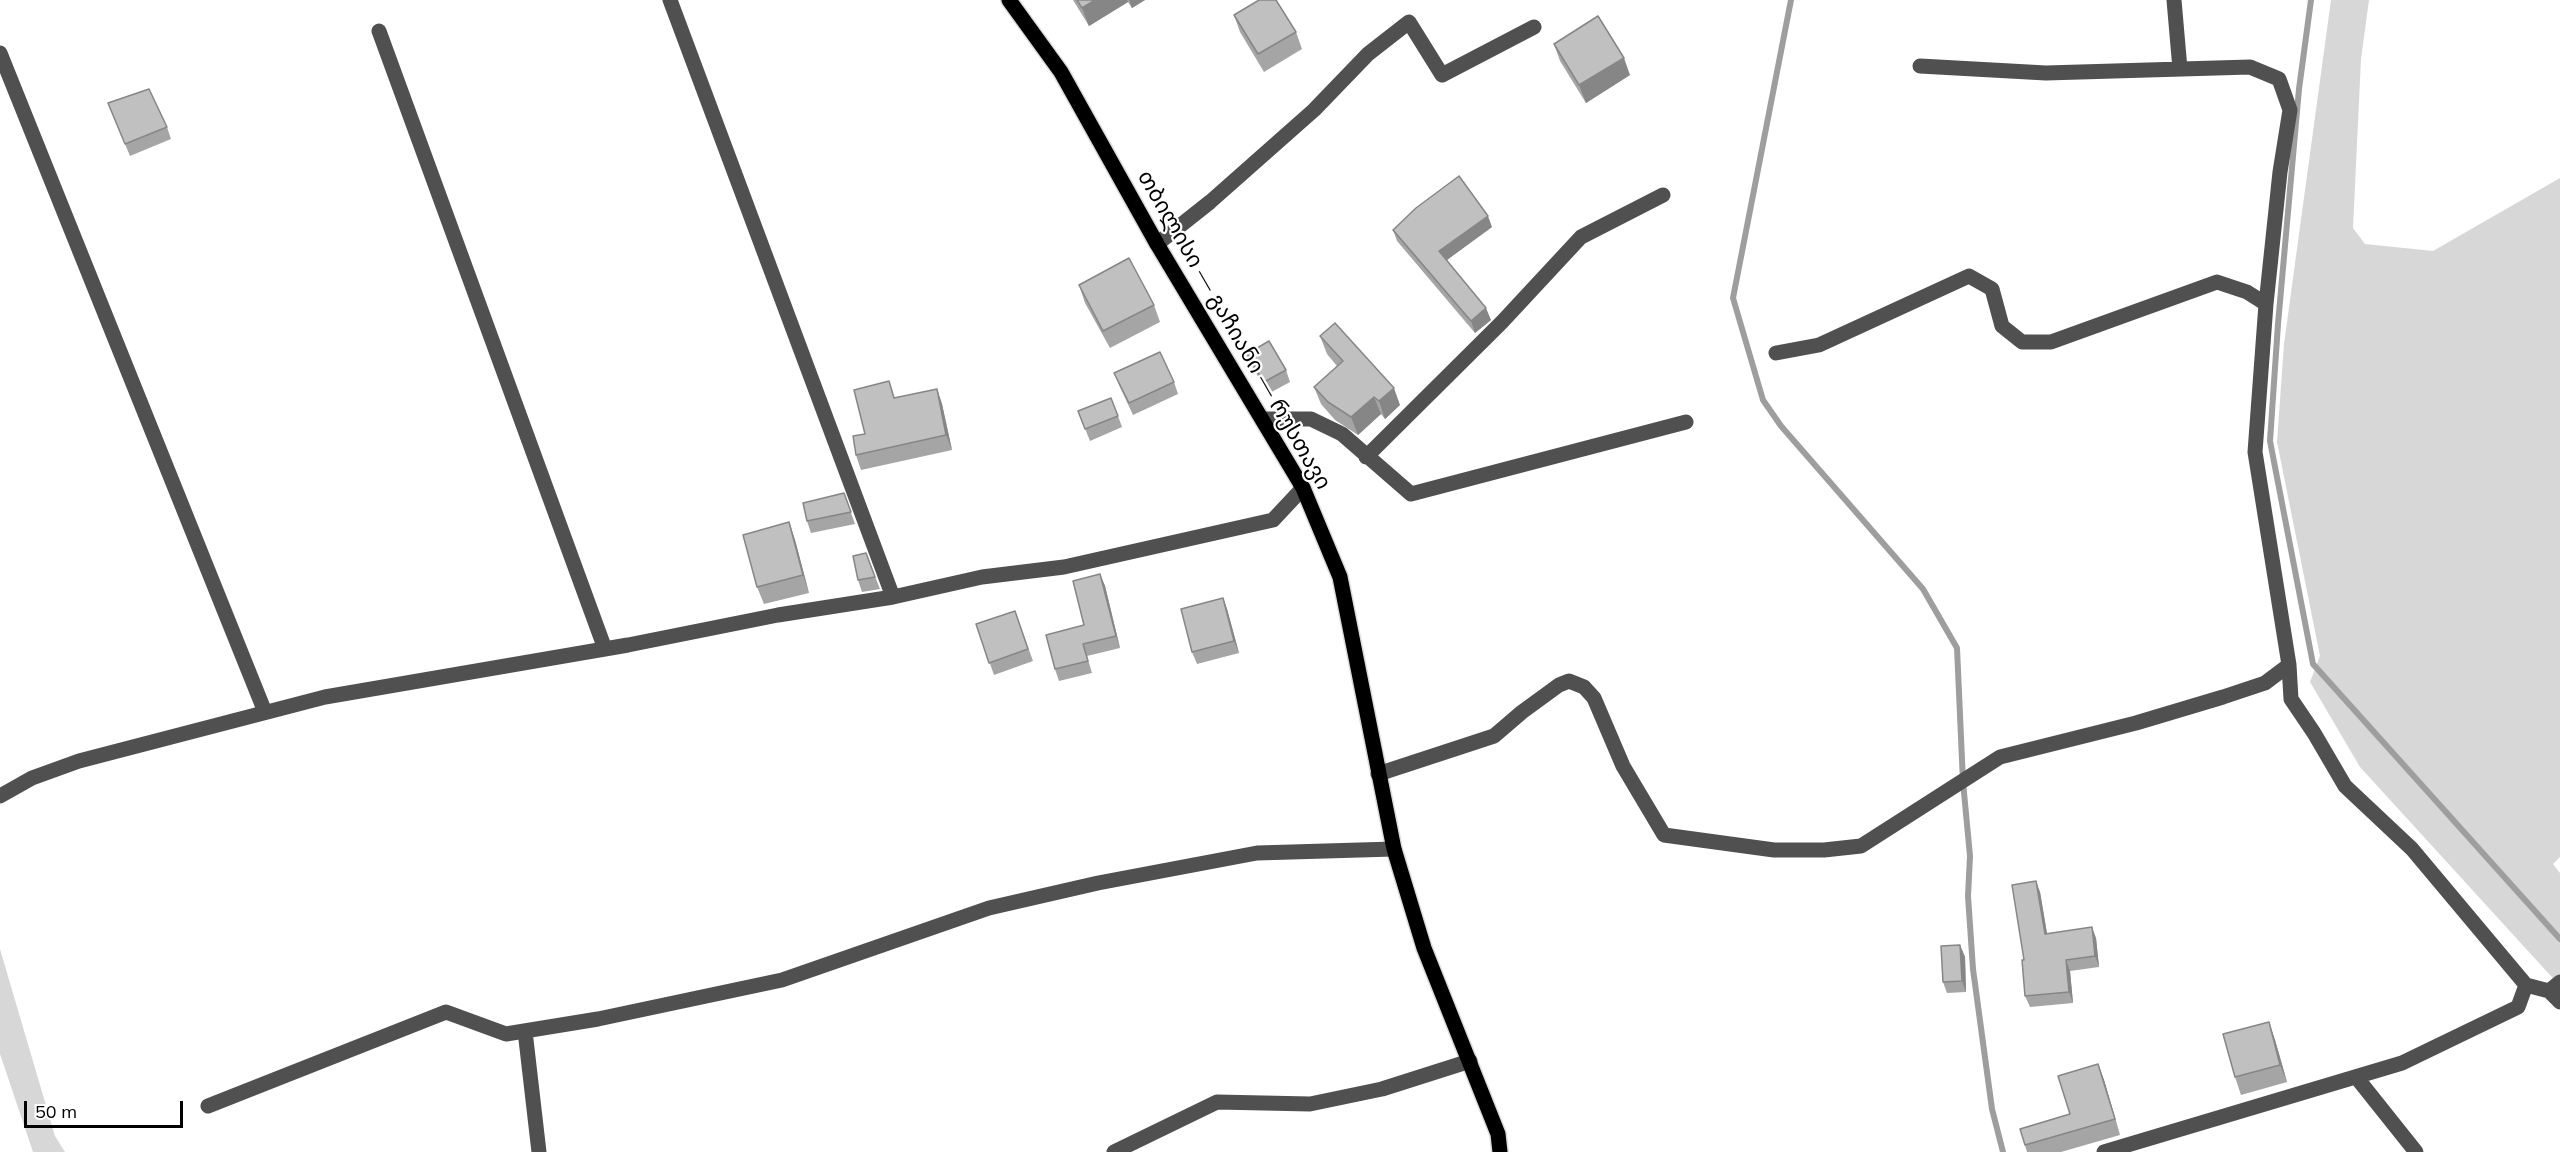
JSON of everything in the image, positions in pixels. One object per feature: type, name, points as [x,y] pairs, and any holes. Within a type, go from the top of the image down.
[{"type":"main road","name":"თბილისი — გაჩიანი — რუსთავი","points":[[1009,0],[1061,72],[1157,244],[1303,488],[1340,577],[1394,849],[1424,948],[1470,1061],[1497,1134],[1500,1152]]},
{"type":"street","points":[[670,0],[893,597]]},
{"type":"street","points":[[2174,0],[2180,69]]},
{"type":"street","points":[[1157,244],[1210,202],[1314,110],[1368,54],[1409,22],[1442,75],[1534,27]]},
{"type":"street","points":[[379,31],[605,649]]},
{"type":"street","points":[[0,53],[265,712]]},
{"type":"street","points":[[1920,66],[2046,73],[2250,67],[2279,79],[2290,110],[2280,172],[2266,304],[2255,452],[2289,665],[2291,699],[2344,786],[2412,849],[2526,986],[2556,991]]},
{"type":"street","points":[[1366,457],[1502,322],[1581,237],[1663,195]]},
{"type":"street","points":[[1776,353],[1819,345],[1969,276],[1992,289],[2002,326],[2022,342],[2051,342],[2217,282],[2247,292],[2266,304]]},
{"type":"street","points":[[1262,419],[1311,418],[1342,434],[1411,494],[1686,422]]},
{"type":"street","points":[[0,796],[32,778],[79,761],[325,696],[605,649],[778,615],[893,597],[982,577],[1064,567],[1274,520],[1303,488]]},
{"type":"street","points":[[1378,774],[1494,736],[1522,712],[1559,685],[1569,681],[1584,687],[1594,698],[1623,766],[1664,835],[1774,850],[1824,850],[1860,846],[2000,757],[2136,723],[2223,697],[2265,682],[2289,665]]},
{"type":"street","points":[[208,1106],[446,1012],[506,1034],[598,1019],[782,980],[989,908],[1098,884],[1257,853],[1394,849]]},
{"type":"street","points":[[2104,1152],[2402,1063],[2518,1007],[2526,986]]},
{"type":"street","points":[[525,1031],[539,1152]]},
{"type":"street","points":[[1114,1152],[1217,1102],[1310,1104],[1382,1089],[1470,1061]]},
{"type":"street","points":[[2357,1078],[2416,1152]]},
{"type":"shaded area","points":[[2331,0],[2369,0],[2361,59],[2353,228],[2365,244],[2433,251],[2560,178],[2560,857],[2553,864],[2560,873],[2560,986],[2360,767],[2310,682],[2320,656],[2277,442],[2284,344]]},
{"type":"shaded area","points":[[0,949],[55,1136],[65,1152],[33,1152],[0,1054]]},
{"type":"building","points":[[1077,0],[1095,0],[1082,8]]},
{"type":"building","points":[[1259,0],[1276,0],[1296,32],[1258,54],[1234,15]]},
{"type":"building","points":[[1598,16],[1624,58],[1579,85],[1554,44]]},
{"type":"building","points":[[149,89],[167,127],[125,144],[108,103]]},
{"type":"building","points":[[1459,176],[1488,216],[1439,251],[1486,308],[1471,321],[1393,230],[1416,208]]},
{"type":"building","points":[[1129,258],[1154,305],[1103,331],[1079,285]]},
{"type":"building","points":[[1335,323],[1394,388],[1379,401],[1374,397],[1351,417],[1328,402],[1314,387],[1343,361],[1320,336]]},
{"type":"building","points":[[1269,341],[1286,370],[1264,382],[1247,354]]},
{"type":"building","points":[[1160,352],[1174,382],[1129,403],[1114,373]]},
{"type":"building","points":[[889,381],[894,398],[937,389],[946,435],[856,455],[853,436],[865,434],[854,390]]},
{"type":"building","points":[[1111,398],[1118,416],[1085,429],[1078,411]]},
{"type":"building","points":[[844,493],[851,512],[807,521],[803,503]]},
{"type":"building","points":[[789,522],[803,575],[757,587],[743,535]]},
{"type":"building","points":[[866,553],[875,577],[858,580],[853,556]]},
{"type":"building","points":[[1100,574],[1116,636],[1083,644],[1088,661],[1055,669],[1046,635],[1084,625],[1073,581]]},
{"type":"building","points":[[1223,598],[1234,641],[1192,652],[1181,609]]},
{"type":"building","points":[[1015,611],[1028,649],[989,663],[976,624]]},
{"type":"building","points":[[2036,881],[2045,934],[2092,927],[2095,956],[2066,960],[2069,992],[2025,996],[2022,960],[2024,960],[2012,885]]},
{"type":"building","points":[[1960,945],[1962,981],[1943,982],[1941,946]]},
{"type":"building","points":[[2269,1022],[2280,1065],[2235,1077],[2223,1034]]},
{"type":"building","points":[[2098,1064],[2115,1119],[2025,1145],[2020,1129],[2070,1114],[2058,1076]]},
{"type":"waterway","points":[[1791,0],[1733,298],[1763,400],[1781,426],[1923,589],[1957,648],[1963,782],[1970,856],[1968,896],[1973,969],[1992,1109],[2003,1152]]},
{"type":"waterway","points":[[2311,0],[2299,89],[2270,441],[2313,664],[2560,939]]}]
